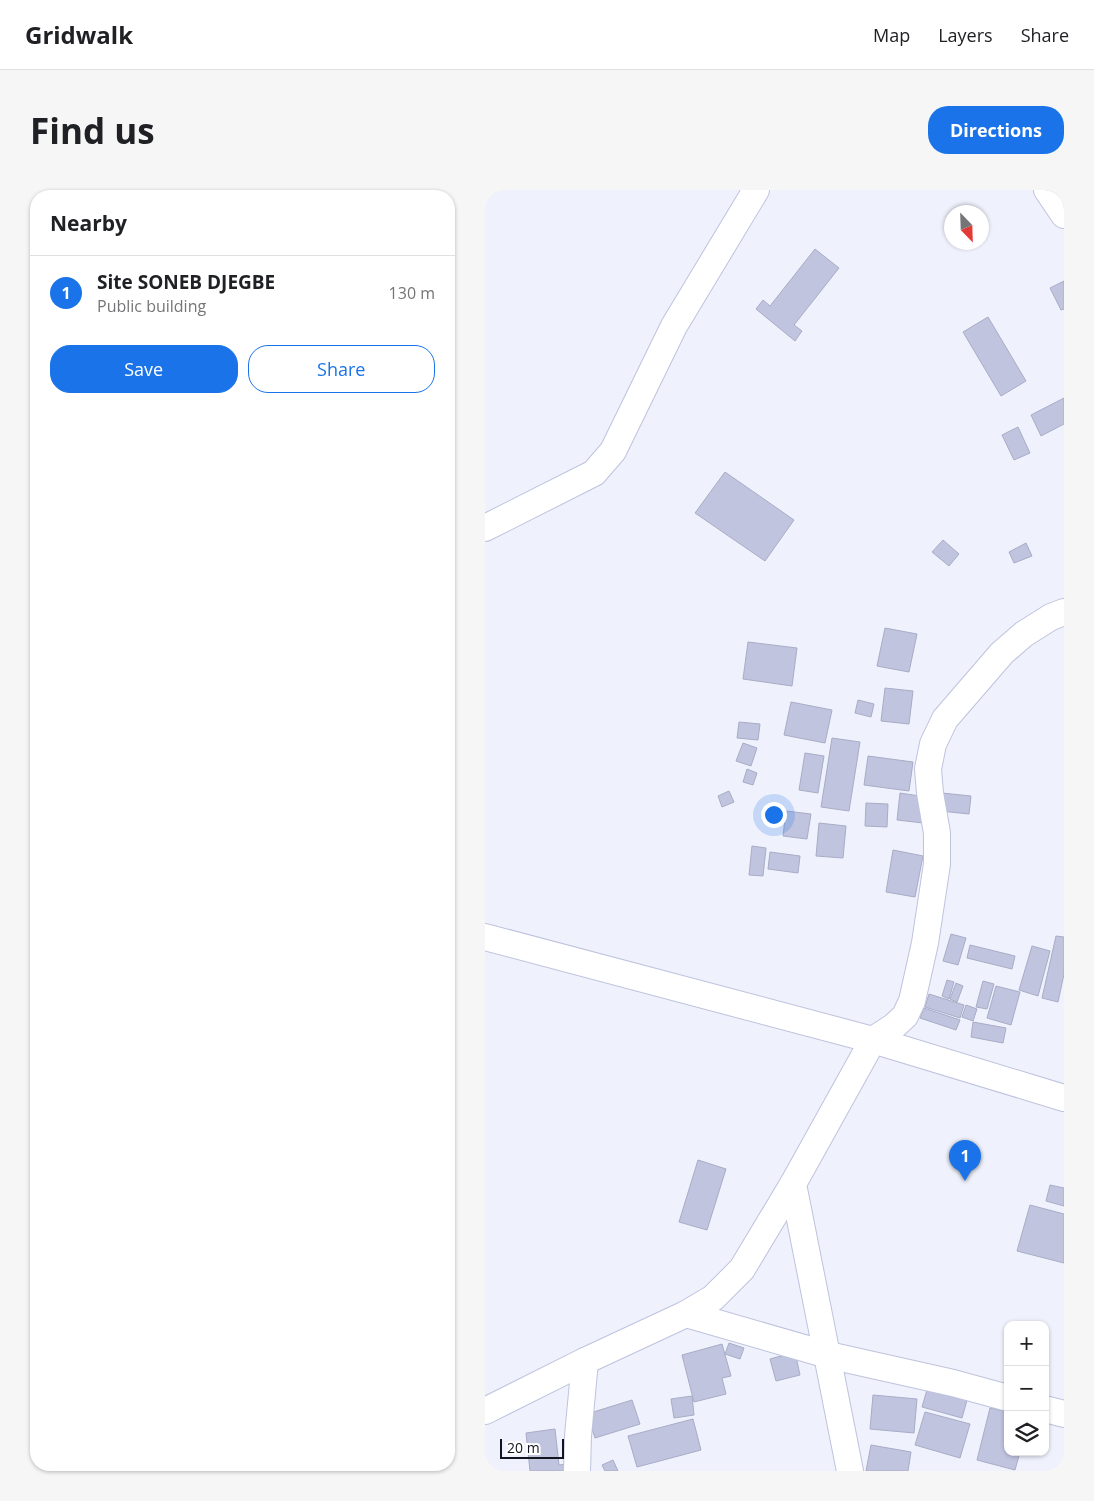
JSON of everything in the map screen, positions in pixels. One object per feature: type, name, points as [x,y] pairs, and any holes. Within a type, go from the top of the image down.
[{"type":"street","points":[[485,528],[594,473],[613,451],[674,326],[756,190]]},
{"type":"street","points":[[1047,190],[1064,215]]},
{"type":"street","points":[[485,1412],[585,1361],[686,1314],[713,1298],[742,1269],[793,1184],[873,1040],[893,1027],[905,1016],[912,1001],[925,943],[937,864],[937,833],[928,769],[933,744],[945,719],[1002,652],[1023,634],[1051,617],[1064,612]]},
{"type":"street","points":[[485,937],[873,1040],[1064,1098]]},
{"type":"street","points":[[793,1184],[850,1471]]},
{"type":"street","points":[[686,1314],[828,1355],[953,1383],[1004,1397]]},
{"type":"street","points":[[577,1471],[585,1361]]},
{"type":"street","points":[[1049,1410],[1064,1414]]},
{"type":"building","points":[[815,249],[839,268],[794,325],[802,331],[795,341],[756,309],[763,300],[770,306]]},
{"type":"building","points":[[1064,281],[1064,309],[1061,310],[1050,288]]},
{"type":"building","points":[[988,317],[1026,381],[1001,396],[963,332]]},
{"type":"building","points":[[1064,398],[1064,424],[1041,436],[1031,415]]},
{"type":"building","points":[[1018,427],[1030,453],[1014,460],[1002,435]]},
{"type":"building","points":[[725,472],[794,520],[765,561],[695,513]]},
{"type":"building","points":[[943,540],[959,554],[949,566],[932,552]]},
{"type":"building","points":[[1026,543],[1032,556],[1014,563],[1009,552]]},
{"type":"building","points":[[885,628],[917,634],[909,672],[877,666]]},
{"type":"building","points":[[748,642],[797,648],[792,686],[743,679]]},
{"type":"building","points":[[885,688],[913,691],[909,724],[881,721]]},
{"type":"building","points":[[858,700],[874,704],[871,717],[855,713]]},
{"type":"building","points":[[791,702],[832,710],[825,743],[784,735]]},
{"type":"building","points":[[739,722],[760,724],[758,740],[737,738]]},
{"type":"building","points":[[832,738],[860,742],[849,811],[821,807]]},
{"type":"building","points":[[743,743],[757,748],[751,766],[736,761]]},
{"type":"building","points":[[805,753],[824,756],[818,793],[799,790]]},
{"type":"building","points":[[868,756],[913,762],[909,791],[864,785]]},
{"type":"building","points":[[747,769],[757,773],[753,785],[743,782]]},
{"type":"building","points":[[729,791],[734,802],[722,807],[718,796]]},
{"type":"building","points":[[900,793],[926,797],[923,823],[897,820]]},
{"type":"building","points":[[942,793],[971,796],[969,814],[940,811]]},
{"type":"building","points":[[866,803],[888,804],[887,827],[865,826]]},
{"type":"building","points":[[786,811],[811,814],[807,839],[783,836]]},
{"type":"building","points":[[819,823],[846,826],[843,858],[816,856]]},
{"type":"building","points":[[752,846],[766,848],[763,876],[749,875]]},
{"type":"building","points":[[893,850],[923,856],[915,897],[886,892]]},
{"type":"building","points":[[770,852],[800,856],[798,873],[768,869]]},
{"type":"building","points":[[951,934],[966,938],[958,965],[943,961]]},
{"type":"building","points":[[1056,936],[1064,937],[1064,974],[1058,1002],[1042,998]]},
{"type":"building","points":[[970,945],[1015,956],[1012,969],[967,958]]},
{"type":"building","points":[[1032,946],[1050,951],[1038,996],[1019,990]]},
{"type":"building","points":[[947,980],[954,982],[949,999],[942,996]]},
{"type":"building","points":[[983,981],[994,984],[987,1009],[976,1007]]},
{"type":"building","points":[[956,983],[963,986],[957,1002],[950,999]]},
{"type":"building","points":[[996,986],[1020,992],[1011,1025],[987,1018]]},
{"type":"building","points":[[929,994],[964,1005],[960,1018],[925,1007]]},
{"type":"building","points":[[966,1005],[977,1009],[973,1021],[962,1017]]},
{"type":"building","points":[[924,1008],[960,1020],[956,1030],[920,1018]]},
{"type":"building","points":[[973,1022],[1006,1028],[1003,1043],[971,1037]]},
{"type":"building","points":[[698,1160],[726,1169],[707,1230],[679,1222]]},
{"type":"building","points":[[1050,1185],[1064,1188],[1064,1206],[1046,1201]]},
{"type":"building","points":[[1030,1205],[1064,1214],[1064,1263],[1017,1251]]},
{"type":"building","points":[[729,1343],[744,1348],[740,1359],[725,1354]]},
{"type":"building","points":[[722,1344],[731,1376],[722,1378],[726,1394],[694,1402],[682,1355]]},
{"type":"building","points":[[795,1352],[800,1375],[776,1381],[770,1359]]},
{"type":"building","points":[[929,1383],[969,1393],[962,1418],[922,1407]]},
{"type":"building","points":[[873,1395],[917,1399],[914,1433],[870,1429]]},
{"type":"building","points":[[692,1396],[694,1415],[674,1418],[671,1399]]},
{"type":"building","points":[[632,1400],[640,1424],[595,1438],[587,1414]]},
{"type":"building","points":[[990,1408],[1004,1411],[1004,1456],[1019,1456],[1015,1470],[977,1460]]},
{"type":"building","points":[[925,1412],[970,1424],[960,1458],[915,1445]]},
{"type":"building","points":[[693,1419],[701,1450],[637,1467],[628,1436]]},
{"type":"building","points":[[555,1429],[559,1465],[567,1464],[568,1471],[530,1471],[526,1433]]},
{"type":"building","points":[[871,1445],[911,1452],[908,1471],[866,1471]]},
{"type":"building","points":[[613,1460],[618,1471],[605,1471],[602,1465]]},
{"type":"place","name":"Site SONEB DJEGBE","points":[[965,1181]]}]
